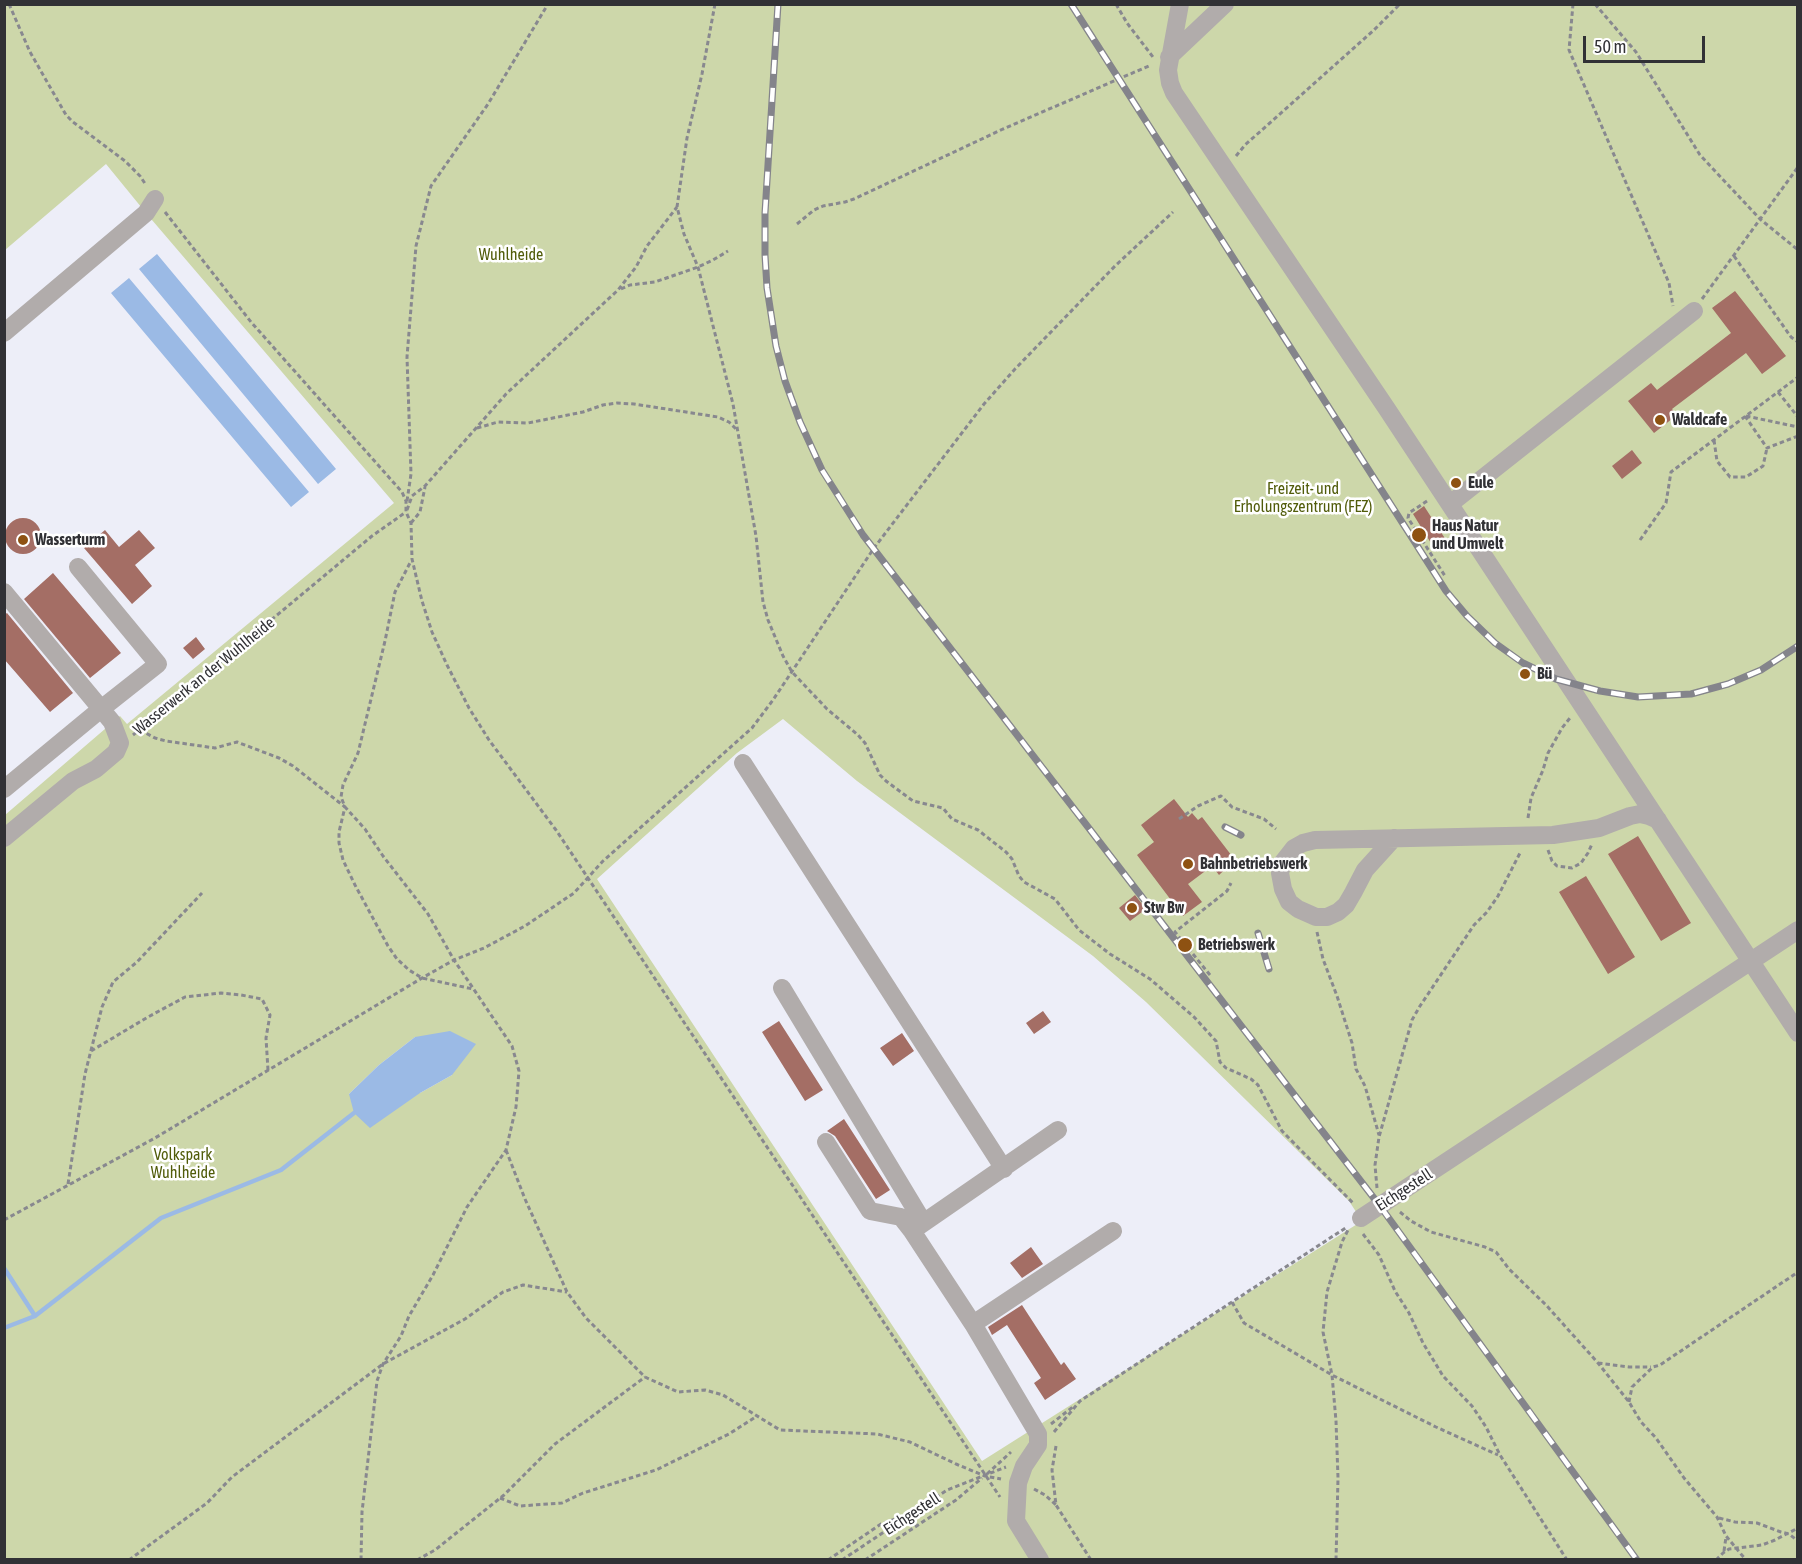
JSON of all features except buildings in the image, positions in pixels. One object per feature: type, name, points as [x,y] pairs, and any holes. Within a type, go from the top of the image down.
[{"type":"lane","points":[[1180,4],[1168,70],[1174,93],[1236,182],[1446,498],[1797,1033]]},
{"type":"lane","points":[[1169,57],[1225,4]]},
{"type":"lane","points":[[4,333],[146,213],[155,199]]},
{"type":"lane","points":[[1446,498],[1694,311]]},
{"type":"lane","points":[[4,789],[158,664],[78,567]]},
{"type":"lane","points":[[4,592],[112,722],[120,742]]},
{"type":"lane","name":"Wasserwerk an der Wuhlheide","points":[[4,838],[73,782],[96,769],[116,752],[120,742]]},
{"type":"lane","points":[[743,763],[1004,1169]]},
{"type":"lane","points":[[1394,838],[1365,870],[1346,905],[1338,912],[1327,917],[1316,917],[1289,902],[1282,889],[1280,873],[1282,862],[1288,853],[1303,843],[1315,840],[1394,838],[1526,835],[1553,835],[1599,828],[1640,814],[1658,820]]},
{"type":"lane","name":"Eichgestell","points":[[1359,1223],[1387,1201],[1797,930]]},
{"type":"lane","points":[[783,988],[973,1324],[1038,1434],[1038,1446],[1021,1474],[1016,1521],[1040,1560]]},
{"type":"lane","points":[[917,1226],[1004,1169],[1058,1130]]},
{"type":"lane","points":[[826,1142],[870,1211],[901,1217],[917,1226]]},
{"type":"lane","points":[[973,1324],[1113,1231]]},
{"type":"path","points":[[9,4],[30,52],[66,115],[125,161],[140,176],[155,199],[251,322],[397,484],[406,501],[406,512],[411,523],[412,559],[422,602],[432,632],[470,708],[489,740],[556,830],[985,1476]]},
{"type":"path","points":[[406,512],[411,474],[407,357],[416,246],[431,186],[488,104],[548,4]]},
{"type":"path","points":[[715,4],[687,138],[677,207],[684,234],[698,267],[733,404],[756,536],[763,602],[783,656],[792,672],[827,709],[865,743],[880,775],[886,782],[913,801],[943,808],[952,819],[978,830],[997,845],[1012,859],[1024,882],[1055,899],[1079,930],[1110,954],[1150,979],[1194,1017],[1216,1041],[1220,1062],[1226,1068],[1251,1079],[1258,1085],[1282,1131],[1359,1223],[1379,1255],[1395,1291],[1443,1376],[1472,1406],[1500,1455],[1567,1560]]},
{"type":"path","points":[[797,224],[814,210],[854,199],[1003,129],[1157,62],[1127,23],[1116,4]]},
{"type":"path","points":[[1236,182],[1233,176],[1233,163],[1245,145],[1373,31],[1400,4]]},
{"type":"path","points":[[1573,4],[1569,50],[1669,283],[1676,326]]},
{"type":"path","points":[[1595,4],[1636,52],[1700,154],[1760,219],[1797,250]]},
{"type":"path","points":[[1694,311],[1797,167]]},
{"type":"path","points":[[406,512],[412,496],[425,486],[475,428],[534,367],[618,290],[636,267],[647,246],[677,207]]},
{"type":"path","points":[[4,1220],[155,1138],[422,978],[525,926],[566,900],[603,861],[752,728],[874,548],[984,404],[1115,266],[1173,212]]},
{"type":"path","points":[[618,290],[630,285],[655,282],[698,267],[728,250]]},
{"type":"path","points":[[1734,256],[1791,337],[1797,342]]},
{"type":"path","points":[[1640,540],[1666,503],[1671,472],[1797,378]]},
{"type":"path","points":[[1778,392],[1797,417]]},
{"type":"path","points":[[475,428],[498,422],[528,423],[583,412],[603,405],[634,404],[718,417],[729,422],[737,430]]},
{"type":"path","points":[[1745,416],[1797,427]]},
{"type":"path","points":[[1714,440],[1717,461],[1730,477],[1746,477],[1763,466],[1767,448],[1745,416]]},
{"type":"path","points":[[1767,448],[1797,436]]},
{"type":"path","points":[[411,523],[420,512],[425,486]]},
{"type":"path","points":[[1445,576],[1408,518],[1409,513],[1446,498]]},
{"type":"path","name":"Wasserwerk an der Wuhlheide","points":[[120,742],[141,730],[372,536],[406,512]]},
{"type":"path","points":[[412,559],[395,592],[386,641],[358,753],[343,785],[341,797],[345,807],[339,832],[339,843],[343,860],[355,885],[397,959],[422,978],[474,990]]},
{"type":"path","points":[[1582,707],[1562,728],[1548,753],[1531,798],[1526,835],[1498,896],[1474,925],[1412,1020],[1379,1137],[1375,1165],[1376,1185],[1387,1201],[1410,1221],[1431,1232],[1496,1252],[1509,1269],[1548,1306],[1598,1363],[1684,1478],[1717,1517],[1726,1536],[1746,1560]]},
{"type":"path","points":[[141,730],[166,741],[215,748],[237,742],[262,751],[293,766],[345,807],[365,829],[428,914],[454,960],[512,1046],[519,1071],[516,1107],[506,1150],[467,1207],[434,1275],[383,1364],[377,1381],[362,1512],[362,1560]]},
{"type":"path","points":[[1179,819],[1198,806],[1221,796],[1232,807],[1264,819],[1276,829]]},
{"type":"path","points":[[1553,835],[1548,843],[1552,861],[1557,866],[1572,868],[1581,863],[1588,853],[1599,828]]},
{"type":"path","points":[[1210,975],[1175,932],[1227,891],[1231,883]]},
{"type":"path","points":[[68,1184],[85,1074],[102,1007],[113,982],[137,962],[202,893]]},
{"type":"path","points":[[1316,917],[1323,959],[1352,1042],[1356,1069],[1365,1086],[1379,1137]]},
{"type":"path","points":[[91,1051],[185,997],[221,993],[241,995],[262,999],[270,1015],[266,1038],[268,1070]]},
{"type":"path","points":[[506,1150],[525,1199],[567,1292],[586,1318],[645,1377],[678,1392],[705,1390],[723,1395],[780,1430],[877,1434],[910,1442],[985,1476]]},
{"type":"path","points":[[1056,1505],[1052,1470],[1056,1446],[1052,1434],[1080,1401],[1359,1223]]},
{"type":"path","points":[[1336,1560],[1338,1478],[1336,1420],[1332,1375],[1323,1332],[1327,1292],[1342,1242],[1359,1223]]},
{"type":"path","points":[[1598,1363],[1629,1367],[1660,1365],[1797,1272]]},
{"type":"path","points":[[129,1560],[207,1503],[232,1477],[383,1364],[465,1319],[503,1292],[523,1286],[567,1292]]},
{"type":"path","points":[[1232,1302],[1244,1323],[1332,1375],[1500,1455]]},
{"type":"path","points":[[1629,1402],[1632,1388],[1653,1367]]},
{"type":"path","points":[[417,1560],[435,1550],[500,1498],[555,1444],[645,1377]]},
{"type":"path","points":[[500,1498],[520,1506],[562,1503],[583,1493],[656,1470],[729,1434],[757,1416]]},
{"type":"path","points":[[1021,1474],[1056,1505],[1091,1560]]},
{"type":"path","points":[[865,1560],[956,1500],[985,1476]]},
{"type":"path","name":"Eichgestell","points":[[842,1560],[947,1490],[985,1476]]},
{"type":"path","points":[[828,1560],[881,1524],[914,1513]]},
{"type":"path","points":[[1717,1517],[1735,1522],[1757,1523],[1789,1533],[1797,1541]]},
{"type":"path","points":[[1716,1560],[1723,1553],[1736,1548],[1762,1545],[1797,1528]]},
{"type":"path","points":[[1723,1553],[1726,1536]]},
{"type":"green space","points":[[5,5],[1797,5],[1797,1559],[5,1559],[5,815],[120,716],[127,724],[394,503],[106,164],[5,250]],"holes":[[[783,719],[857,781],[1093,956],[1146,1002],[1349,1201],[1362,1221],[982,1461],[597,879],[737,753]],[[415,1037],[452,1075],[420,1093],[349,1094],[379,1065]]]},
{"type":"water","points":[[157,254],[336,469],[318,484],[139,269]]},
{"type":"water","points":[[129,278],[309,492],[291,507],[111,293]]},
{"type":"water","points":[[450,1031],[476,1044],[452,1075],[420,1093],[370,1128],[354,1113],[349,1094],[379,1065],[415,1037]]},
{"type":"waterway","points":[[35,1316],[161,1218],[281,1170],[354,1113]]},
{"type":"waterway","points":[[4,1268],[35,1316],[4,1328]]},
{"type":"railway","points":[[778,4],[765,213],[767,288],[776,346],[785,381],[800,422],[822,470],[863,535],[1380,1206],[1637,1560]]},
{"type":"railway","points":[[1071,4],[1446,591],[1467,616],[1495,643],[1523,663],[1556,679],[1600,691],[1638,697],[1691,694],[1728,684],[1761,670],[1798,646]]},
{"type":"railway","points":[[1225,827],[1241,835]]},
{"type":"railway","points":[[1258,933],[1269,969]]},
{"type":"place","name":"Waldcafe","points":[[1660,420]]},
{"type":"place","name":"Eule","points":[[1456,483]]},
{"type":"place","name":"Haus Natur und Umwelt","points":[[1419,535]]},
{"type":"place","name":"Wasserturm","points":[[23,540]]},
{"type":"place","name":"Bü","points":[[1525,674]]},
{"type":"place","name":"Bahnbetriebswerk","points":[[1188,864]]},
{"type":"place","name":"Stw Bw","points":[[1132,908]]},
{"type":"place","name":"Betriebswerk","points":[[1185,945]]},
{"type":"park label","name":"Wuhlheide","points":[[511,255]]},
{"type":"park label","name":"Freizeit- und Erholungszentrum (FEZ)","points":[[1303,498]]},
{"type":"park label","name":"Volkspark Wuhlheide","points":[[183,1164]]}]
